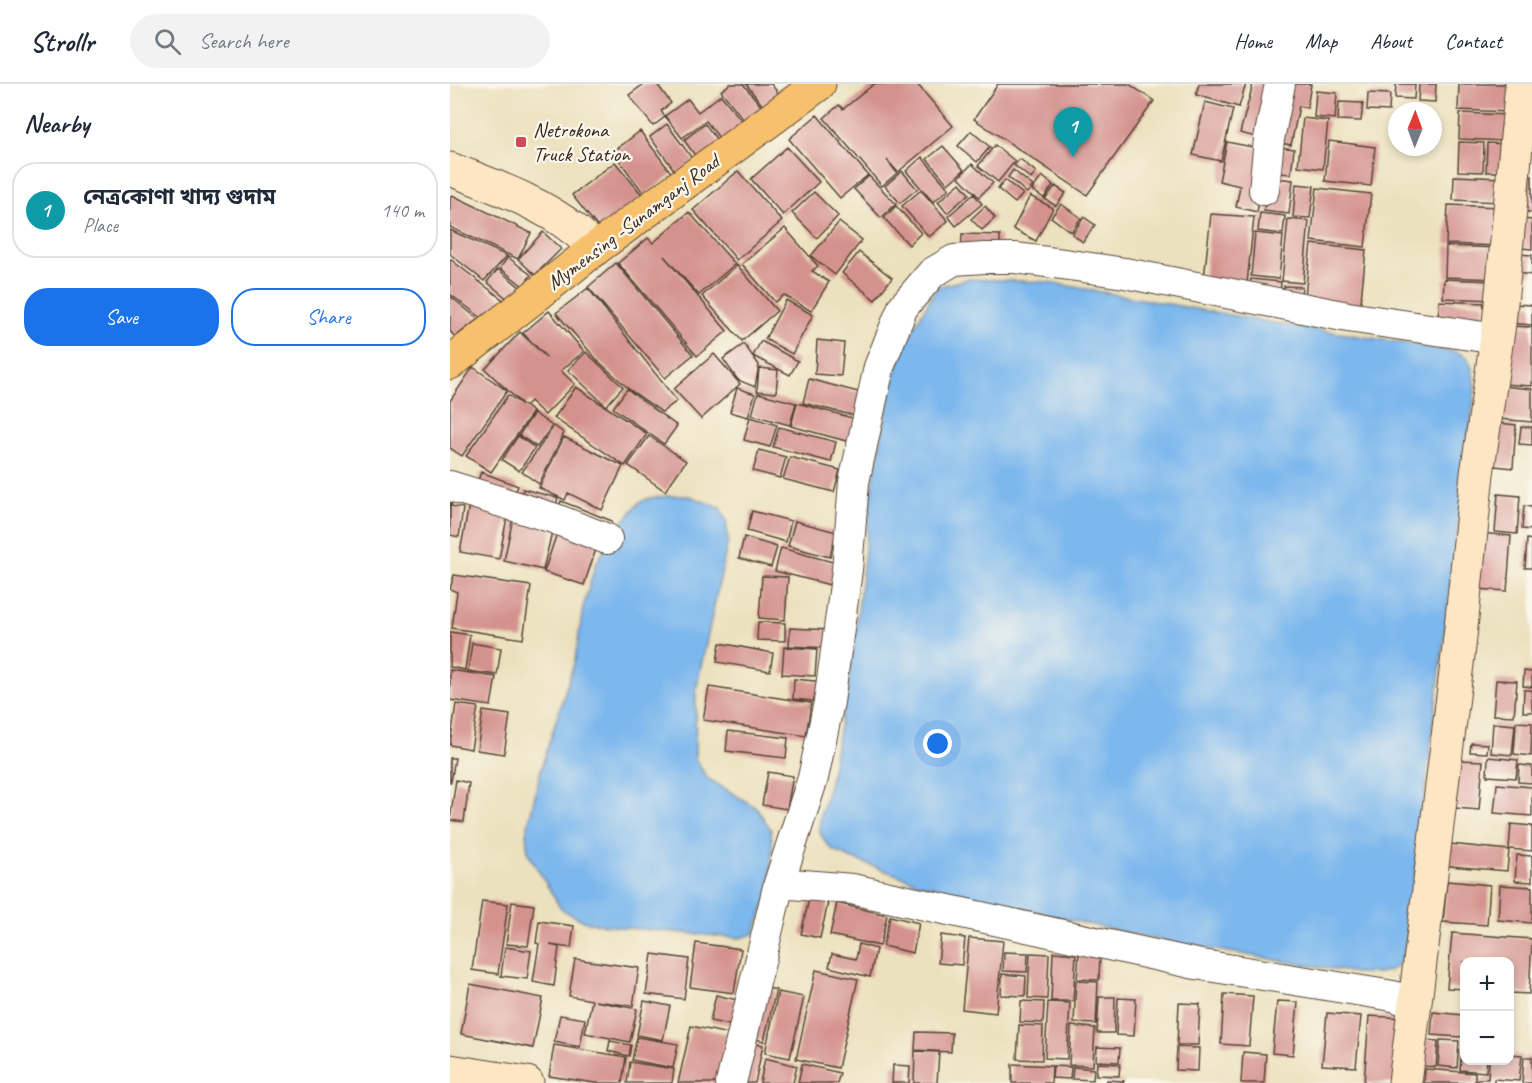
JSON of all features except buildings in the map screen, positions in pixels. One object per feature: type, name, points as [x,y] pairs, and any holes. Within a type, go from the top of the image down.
[{"type":"main road","name":"Mymensing -Sunamganj Road","points":[[450,363],[595,249],[819,84]]},
{"type":"street","points":[[1264,190],[1269,140],[1280,84]]},
{"type":"street","points":[[1405,1083],[1458,656],[1478,474],[1497,339],[1522,84]]},
{"type":"street","points":[[450,168],[516,196],[551,215],[576,230],[595,249]]},
{"type":"street","points":[[731,1083],[779,883],[813,778],[829,702],[847,570],[854,482],[879,367],[903,307],[932,273],[954,260],[1015,258],[1125,273],[1348,318],[1497,339]]},
{"type":"street","points":[[450,486],[553,518],[607,539]]},
{"type":"street","points":[[779,883],[852,889],[1196,964],[1393,996],[1414,1003]]},
{"type":"street","points":[[450,1071],[527,1083]]},
{"type":"water","points":[[968,279],[1047,282],[1268,322],[1429,347],[1456,352],[1467,357],[1473,371],[1475,390],[1406,944],[1401,960],[1391,970],[1379,973],[1355,973],[1168,942],[1066,919],[919,883],[833,850],[820,833],[820,817],[830,781],[854,645],[872,488],[892,384],[903,347],[937,287]]},
{"type":"water","points":[[690,496],[720,508],[726,520],[728,541],[696,690],[695,759],[707,778],[757,808],[771,830],[770,891],[754,934],[740,938],[586,922],[561,909],[528,853],[526,834],[541,769],[575,660],[583,608],[596,563],[626,518],[640,502],[650,498]]},
{"type":"place","name":"Netrokona Truck Station","points":[[521,142]]},
{"type":"place","name":"‌নেত্র‌কোণা খাদ্য গুদাম","points":[[1073,157]]}]
